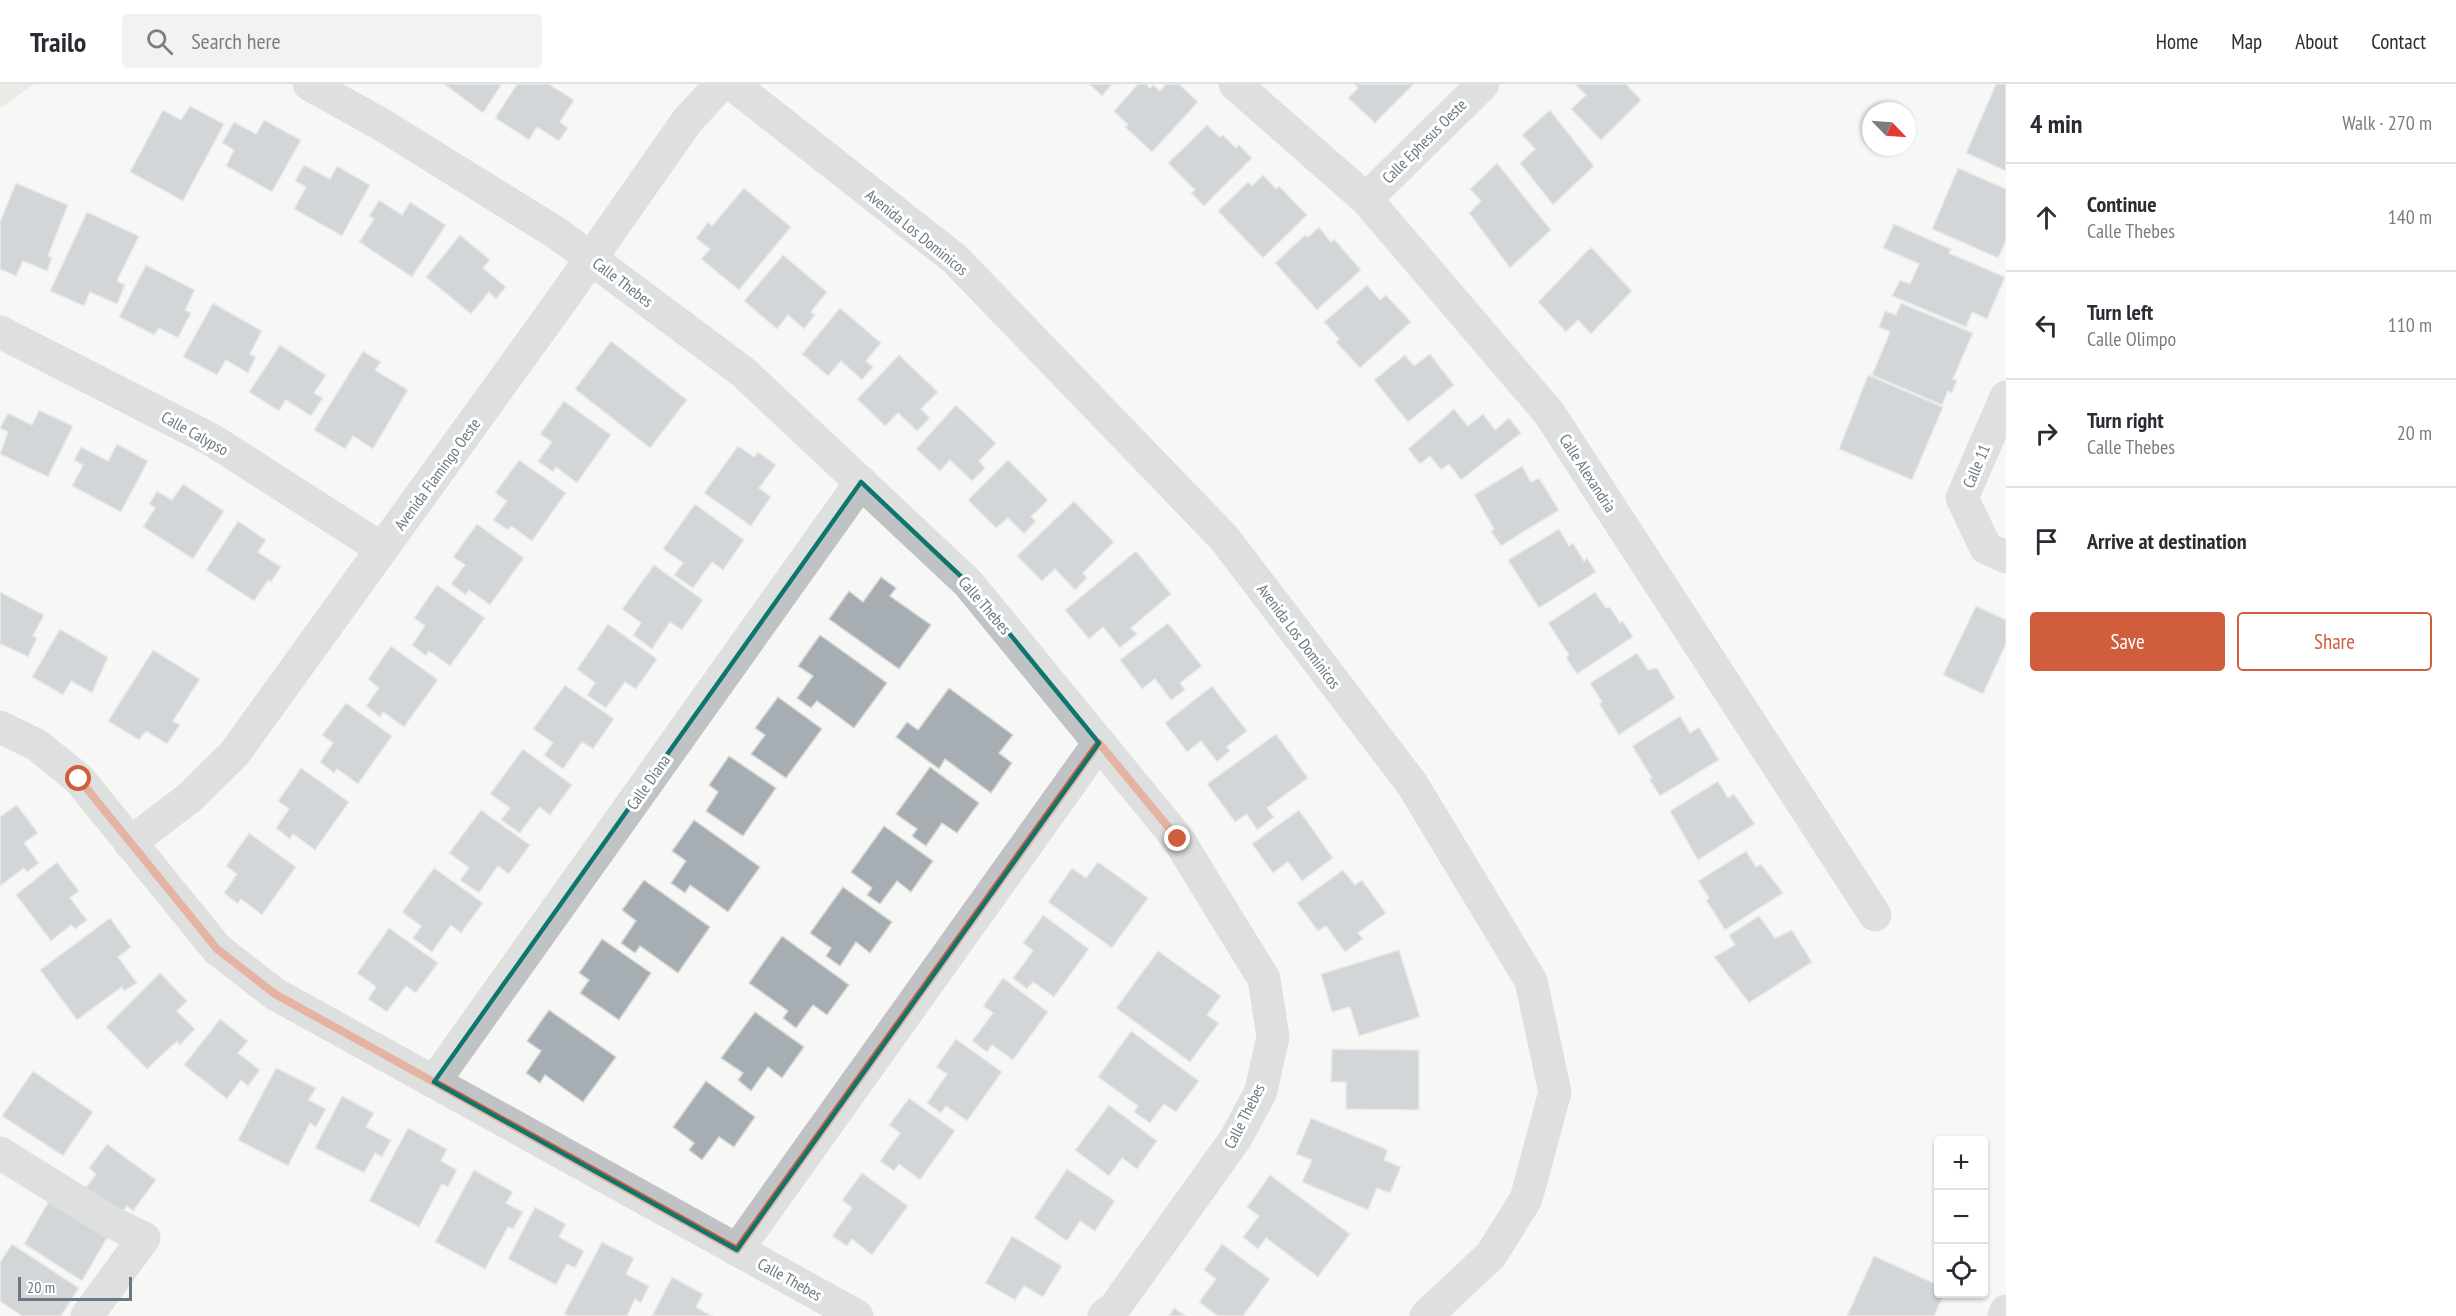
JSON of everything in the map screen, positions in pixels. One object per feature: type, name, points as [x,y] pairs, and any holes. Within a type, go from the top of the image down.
[{"type":"street","name":"Calle Thebes","points":[[309,84],[394,132],[558,234],[743,372],[968,583],[1178,839],[1264,979],[1273,1037],[1261,1091],[1236,1138],[1115,1307],[1104,1316]]},
{"type":"street","name":"Avenida Flamingo Oeste","points":[[130,843],[189,798],[234,754],[687,121],[721,84]]},
{"type":"street","name":"Avenida Los Dominicos","points":[[732,84],[955,259],[1224,538],[1412,784],[1531,981],[1555,1092],[1526,1199],[1491,1255],[1426,1316]]},
{"type":"street","name":"Calle Alexandria","points":[[1234,84],[1366,199],[1549,413],[1875,915]]},
{"type":"street","name":"Calle Ephesus Oeste","points":[[1366,199],[1483,84]]},
{"type":"street","name":"Calle Calypso","points":[[0,332],[212,440],[382,549]]},
{"type":"street","name":"Calle 11","points":[[2006,397],[1962,498],[1986,548],[2006,557]]},
{"type":"street","name":"Calle Diana","points":[[434,1082],[861,482]]},
{"type":"street","name":"Calle Thebes","points":[[0,727],[37,745],[79,779],[217,949],[275,994],[857,1316]]},
{"type":"street","points":[[737,1250],[1099,743]]},
{"type":"street","points":[[0,1153],[109,1221],[144,1238],[87,1316]]},
{"type":"street","points":[[2004,1316],[2006,1311]]},
{"type":"highlighted area","points":[[861,482],[968,583],[1099,743],[737,1250],[434,1082]]},
{"type":"shaded area","points":[[0,84],[34,84],[0,108]]},
{"type":"building","points":[[444,84],[502,84],[483,113]]},
{"type":"building","points":[[517,84],[549,84],[574,100],[560,122],[568,128],[559,141],[537,127],[529,140],[495,118]]},
{"type":"building","points":[[1089,84],[1112,84],[1102,96]]},
{"type":"building","points":[[1138,84],[1146,84],[1150,88],[1153,85],[1160,91],[1166,84],[1179,84],[1198,102],[1152,152],[1125,127],[1128,125],[1114,111]]},
{"type":"building","points":[[1354,84],[1414,84],[1375,123],[1348,98],[1358,88]]},
{"type":"building","points":[[1575,84],[1626,84],[1641,100],[1601,140],[1571,109],[1586,95]]},
{"type":"building","points":[[1996,84],[2006,84],[2006,171],[1966,153]]},
{"type":"building","points":[[190,106],[224,124],[183,201],[130,172],[163,110],[181,120]]},
{"type":"building","points":[[1550,110],[1594,166],[1553,205],[1520,163],[1535,149],[1522,135]]},
{"type":"building","points":[[264,120],[301,140],[272,192],[226,166],[234,150],[222,143],[234,122],[256,134]]},
{"type":"building","points":[[1207,125],[1220,137],[1223,135],[1236,148],[1239,145],[1252,158],[1204,206],[1191,193],[1195,190],[1168,163]]},
{"type":"building","points":[[1497,163],[1551,230],[1510,268],[1469,213],[1481,201],[1470,189]]},
{"type":"building","points":[[304,165],[330,179],[337,166],[370,185],[342,236],[294,209],[306,187],[295,181]]},
{"type":"building","points":[[1958,168],[2006,189],[2006,241],[1998,258],[1932,229]]},
{"type":"building","points":[[1263,175],[1276,189],[1279,186],[1307,215],[1263,258],[1218,211],[1248,182],[1252,186]]},
{"type":"building","points":[[16,183],[68,205],[48,256],[52,258],[47,271],[23,261],[16,276],[0,269],[0,222]]},
{"type":"building","points":[[744,188],[791,227],[739,290],[701,259],[710,249],[696,238],[708,222],[712,226]]},
{"type":"building","points":[[379,200],[402,215],[410,202],[446,225],[412,277],[359,242],[374,219],[369,216]]},
{"type":"building","points":[[87,212],[139,236],[117,281],[125,285],[117,304],[90,292],[84,306],[50,291]]},
{"type":"building","points":[[1894,224],[1951,249],[1949,253],[2005,277],[1987,319],[1972,312],[1966,327],[1892,296],[1900,280],[1910,284],[1919,264],[1883,248]]},
{"type":"building","points":[[1319,227],[1331,242],[1334,239],[1361,270],[1317,310],[1275,263],[1305,235],[1308,237]]},
{"type":"building","points":[[460,235],[490,260],[483,268],[506,287],[496,299],[489,292],[471,314],[426,277]]},
{"type":"building","points":[[1591,247],[1632,291],[1591,334],[1578,320],[1566,332],[1538,302]]},
{"type":"building","points":[[783,255],[827,292],[811,312],[815,315],[804,329],[788,315],[777,329],[744,301]]},
{"type":"building","points":[[146,265],[195,290],[185,310],[191,313],[178,338],[159,328],[154,335],[119,317]]},
{"type":"building","points":[[1367,285],[1380,300],[1386,295],[1411,322],[1360,368],[1336,342],[1339,339],[1324,322]]},
{"type":"building","points":[[213,303],[262,331],[250,354],[256,357],[248,373],[226,360],[217,375],[183,357]]},
{"type":"building","points":[[1901,303],[1973,333],[1953,379],[1957,380],[1952,393],[1948,391],[1942,405],[1872,375],[1890,332],[1879,327],[1885,311],[1896,315]]},
{"type":"building","points":[[840,308],[881,343],[866,361],[873,367],[862,380],[841,361],[828,376],[802,354]]},
{"type":"building","points":[[611,341],[687,400],[650,448],[575,389]]},
{"type":"building","points":[[280,345],[326,375],[314,393],[323,398],[311,416],[286,400],[279,411],[249,392]]},
{"type":"building","points":[[363,351],[381,362],[375,370],[408,390],[373,449],[353,436],[345,449],[314,430]]},
{"type":"building","points":[[1430,354],[1454,385],[1408,422],[1374,380],[1405,355],[1414,366]]},
{"type":"building","points":[[899,355],[938,392],[921,409],[930,418],[917,431],[898,413],[885,426],[857,399]]},
{"type":"building","points":[[1868,375],[1943,407],[1912,480],[1839,449]]},
{"type":"building","points":[[564,401],[611,435],[577,483],[556,467],[553,472],[538,461],[552,442],[540,434]]},
{"type":"building","points":[[956,405],[996,443],[979,461],[985,468],[972,481],[950,460],[940,471],[916,449]]},
{"type":"building","points":[[1454,409],[1468,426],[1483,414],[1495,430],[1509,418],[1521,433],[1461,480],[1449,464],[1441,470],[1430,456],[1420,464],[1408,449]]},
{"type":"building","points":[[39,410],[73,426],[48,477],[0,454],[8,432],[0,428],[8,413],[32,425]]},
{"type":"building","points":[[117,444],[148,461],[121,512],[72,486],[83,465],[74,460],[81,447],[108,461]]},
{"type":"building","points":[[738,446],[754,457],[758,452],[776,465],[759,488],[771,497],[751,526],[704,493]]},
{"type":"building","points":[[519,460],[566,493],[532,541],[511,526],[508,530],[493,520],[507,501],[495,493]]},
{"type":"building","points":[[1008,460],[1048,500],[1031,517],[1036,521],[1024,534],[1008,518],[996,528],[968,500]]},
{"type":"building","points":[[1522,466],[1531,482],[1539,478],[1559,510],[1501,546],[1491,531],[1494,529],[1474,495]]},
{"type":"building","points":[[183,484],[224,511],[193,559],[143,527],[155,508],[149,504],[157,491],[172,500]]},
{"type":"building","points":[[1074,501],[1114,542],[1083,573],[1087,578],[1075,590],[1055,569],[1042,581],[1017,556]]},
{"type":"building","points":[[695,504],[744,540],[723,570],[712,562],[693,588],[674,575],[683,563],[663,549]]},
{"type":"building","points":[[238,521],[266,540],[258,552],[281,567],[271,582],[268,580],[254,601],[206,570]]},
{"type":"building","points":[[477,524],[524,558],[490,605],[469,590],[466,595],[451,584],[465,565],[453,557]]},
{"type":"building","points":[[1559,529],[1569,546],[1573,543],[1584,561],[1587,558],[1596,572],[1539,608],[1508,560]]},
{"type":"building","points":[[1136,551],[1171,594],[1131,628],[1137,634],[1120,648],[1103,627],[1089,639],[1065,610]]},
{"type":"building","points":[[654,565],[703,600],[682,630],[670,622],[652,649],[633,635],[641,623],[622,609]]},
{"type":"building","points":[[881,577],[896,588],[890,596],[931,625],[899,669],[829,619],[849,591],[863,602]]},
{"type":"building","points":[[437,585],[485,618],[450,666],[429,651],[426,656],[412,645],[425,626],[414,618]]},
{"type":"building","points":[[0,592],[44,615],[33,636],[37,638],[28,657],[1,644],[0,647]]},
{"type":"building","points":[[1595,592],[1606,608],[1610,607],[1620,623],[1623,621],[1633,637],[1577,674],[1566,658],[1569,655],[1548,623]]},
{"type":"building","points":[[1976,606],[2006,620],[2006,644],[1983,694],[1943,675]]},
{"type":"building","points":[[1168,623],[1202,666],[1180,683],[1185,690],[1171,700],[1155,679],[1142,689],[1120,660]]},
{"type":"building","points":[[608,624],[657,659],[636,689],[625,682],[606,708],[587,695],[595,683],[577,669]]},
{"type":"building","points":[[60,629],[108,657],[92,693],[71,681],[63,695],[32,677]]},
{"type":"building","points":[[820,635],[887,683],[854,728],[817,701],[811,708],[797,698],[813,676],[798,666]]},
{"type":"building","points":[[391,646],[438,680],[404,727],[383,712],[380,717],[366,706],[379,688],[368,679]]},
{"type":"building","points":[[153,650],[200,679],[173,721],[180,725],[167,744],[146,731],[139,740],[108,721]]},
{"type":"building","points":[[1637,653],[1648,670],[1657,668],[1675,698],[1619,735],[1599,704],[1602,702],[1590,683]]},
{"type":"building","points":[[565,685],[614,719],[593,749],[582,742],[563,769],[544,755],[553,743],[533,729]]},
{"type":"building","points":[[1212,686],[1247,731],[1227,747],[1230,751],[1217,762],[1201,741],[1187,752],[1165,723]]},
{"type":"building","points":[[949,688],[1013,735],[999,753],[1012,763],[991,793],[945,759],[939,769],[896,737],[907,722],[918,730]]},
{"type":"building","points":[[778,697],[822,729],[786,778],[751,754],[765,735],[755,728]]},
{"type":"building","points":[[346,703],[392,736],[358,784],[337,769],[334,773],[320,762],[333,743],[322,735]]},
{"type":"building","points":[[1680,716],[1690,733],[1699,727],[1719,760],[1660,796],[1649,779],[1652,778],[1632,746]]},
{"type":"building","points":[[1276,734],[1308,778],[1267,808],[1274,817],[1257,830],[1247,814],[1235,822],[1207,784]]},
{"type":"building","points":[[523,749],[572,785],[550,815],[539,807],[520,833],[501,820],[510,808],[490,794]]},
{"type":"building","points":[[729,756],[776,788],[743,836],[706,811],[718,792],[709,785]]},
{"type":"building","points":[[930,767],[979,803],[957,833],[942,823],[926,846],[912,836],[917,829],[896,814]]},
{"type":"building","points":[[301,768],[349,802],[315,850],[293,834],[290,839],[276,828],[289,809],[278,801]]},
{"type":"building","points":[[1718,781],[1728,798],[1734,794],[1755,824],[1698,860],[1670,811]]},
{"type":"building","points":[[17,805],[38,833],[24,843],[39,863],[27,872],[24,868],[0,886],[0,817]]},
{"type":"building","points":[[481,810],[530,845],[509,874],[498,866],[479,893],[460,880],[469,868],[449,853]]},
{"type":"building","points":[[1299,810],[1333,858],[1302,881],[1288,862],[1273,873],[1252,844]]},
{"type":"building","points":[[694,820],[760,867],[728,912],[690,885],[685,893],[671,883],[686,861],[672,851]]},
{"type":"building","points":[[884,826],[933,861],[911,892],[897,881],[880,904],[867,895],[872,888],[851,872]]},
{"type":"building","points":[[249,833],[296,867],[262,915],[241,899],[238,904],[224,893],[237,874],[226,866]]},
{"type":"building","points":[[1746,851],[1756,867],[1761,864],[1783,893],[1725,930],[1706,900],[1709,898],[1698,881]]},
{"type":"building","points":[[57,862],[79,891],[70,898],[87,920],[75,929],[71,925],[51,941],[16,895]]},
{"type":"building","points":[[1098,862],[1148,898],[1112,948],[1048,902],[1072,868],[1086,878]]},
{"type":"building","points":[[434,868],[483,903],[461,933],[451,925],[432,952],[413,938],[421,926],[402,912]]},
{"type":"building","points":[[1343,870],[1355,885],[1362,880],[1386,913],[1358,933],[1363,939],[1345,952],[1326,926],[1318,931],[1297,903]]},
{"type":"building","points":[[644,880],[710,927],[678,973],[640,946],[635,953],[621,943],[636,921],[622,910]]},
{"type":"building","points":[[843,887],[892,922],[870,953],[856,942],[840,966],[826,956],[831,948],[810,933]]},
{"type":"building","points":[[1043,915],[1089,949],[1054,997],[1033,982],[1027,989],[1013,978],[1033,951],[1023,943]]},
{"type":"building","points":[[1759,916],[1775,938],[1792,930],[1812,962],[1749,1003],[1714,957],[1735,945],[1729,935]]},
{"type":"building","points":[[110,918],[131,947],[118,957],[137,983],[124,991],[122,987],[77,1020],[40,970]]},
{"type":"building","points":[[389,928],[438,963],[416,993],[406,986],[387,1012],[368,999],[376,987],[357,973]]},
{"type":"building","points":[[782,936],[849,985],[827,1015],[813,1005],[796,1028],[783,1018],[788,1011],[749,983]]},
{"type":"building","points":[[602,939],[651,973],[619,1020],[580,993],[589,980],[579,973]]},
{"type":"building","points":[[1399,950],[1420,1017],[1359,1036],[1350,1007],[1332,1012],[1321,974]]},
{"type":"building","points":[[1158,951],[1221,996],[1207,1015],[1219,1023],[1190,1062],[1116,1008]]},
{"type":"building","points":[[160,973],[187,1001],[177,1011],[195,1029],[180,1045],[177,1041],[147,1069],[106,1027]]},
{"type":"building","points":[[1003,978],[1048,1012],[1013,1060],[992,1045],[987,1052],[972,1041],[993,1013],[983,1006]]},
{"type":"building","points":[[549,1010],[616,1057],[583,1102],[545,1075],[540,1083],[526,1073],[541,1051],[527,1041]]},
{"type":"building","points":[[755,1012],[804,1047],[782,1078],[768,1067],[751,1091],[738,1080],[743,1073],[721,1058]]},
{"type":"building","points":[[220,1019],[248,1041],[238,1053],[260,1070],[248,1086],[241,1080],[227,1099],[184,1065]]},
{"type":"building","points":[[1131,1031],[1199,1081],[1176,1112],[1164,1104],[1150,1123],[1134,1112],[1138,1106],[1098,1077]]},
{"type":"building","points":[[956,1039],[1002,1072],[967,1121],[946,1106],[941,1113],[927,1103],[947,1074],[936,1067]]},
{"type":"building","points":[[1332,1049],[1419,1050],[1419,1110],[1346,1109],[1346,1082],[1331,1082]]},
{"type":"building","points":[[276,1068],[316,1088],[309,1100],[326,1109],[316,1127],[310,1123],[288,1166],[238,1140]]},
{"type":"building","points":[[33,1071],[93,1112],[63,1156],[2,1116]]},
{"type":"building","points":[[706,1081],[755,1117],[734,1147],[719,1137],[702,1160],[689,1150],[694,1143],[673,1127]]},
{"type":"building","points":[[342,1096],[374,1113],[366,1127],[391,1140],[382,1157],[375,1153],[364,1173],[315,1148]]},
{"type":"building","points":[[909,1098],[955,1131],[920,1180],[899,1164],[894,1171],[880,1161],[900,1133],[889,1125]]},
{"type":"building","points":[[1109,1105],[1157,1141],[1137,1169],[1122,1158],[1109,1176],[1075,1150]]},
{"type":"building","points":[[1311,1118],[1388,1150],[1384,1160],[1401,1167],[1390,1193],[1377,1188],[1368,1210],[1302,1182],[1312,1160],[1296,1154]]},
{"type":"building","points":[[408,1128],[447,1149],[441,1161],[457,1170],[448,1187],[442,1184],[419,1227],[369,1201]]},
{"type":"building","points":[[107,1144],[156,1180],[133,1211],[127,1206],[120,1216],[84,1190],[96,1174],[89,1168]]},
{"type":"building","points":[[1067,1169],[1115,1201],[1095,1231],[1080,1221],[1067,1241],[1034,1218]]},
{"type":"building","points":[[474,1170],[513,1192],[506,1203],[523,1212],[513,1229],[508,1227],[485,1269],[435,1242]]},
{"type":"building","points":[[862,1173],[908,1206],[872,1255],[852,1239],[847,1246],[832,1236],[852,1208],[842,1200]]},
{"type":"building","points":[[1270,1175],[1350,1234],[1318,1277],[1266,1238],[1258,1249],[1243,1237],[1259,1216],[1247,1207]]},
{"type":"building","points":[[49,1201],[109,1235],[82,1281],[24,1244]]},
{"type":"building","points":[[535,1207],[566,1224],[559,1237],[584,1251],[575,1268],[567,1264],[556,1285],[508,1259]]},
{"type":"building","points":[[1012,1236],[1062,1266],[1043,1297],[1024,1286],[1015,1300],[985,1283]]},
{"type":"building","points":[[602,1242],[634,1258],[626,1274],[649,1286],[641,1303],[635,1299],[627,1316],[568,1316],[564,1314]]},
{"type":"building","points":[[12,1244],[79,1288],[61,1316],[22,1316],[0,1301],[0,1262]]},
{"type":"building","points":[[1222,1244],[1270,1279],[1243,1316],[1218,1316],[1199,1302],[1216,1279],[1204,1270]]},
{"type":"building","points":[[1874,1256],[1934,1283],[1934,1298],[1942,1298],[1934,1316],[1847,1316]]},
{"type":"building","points":[[672,1277],[703,1294],[696,1307],[712,1316],[652,1316]]},
{"type":"building","points":[[1174,1308],[1186,1316],[1169,1316]]},
{"type":"route","points":[[79,779],[217,949],[275,994],[737,1250],[1099,743],[1178,839]]}]
